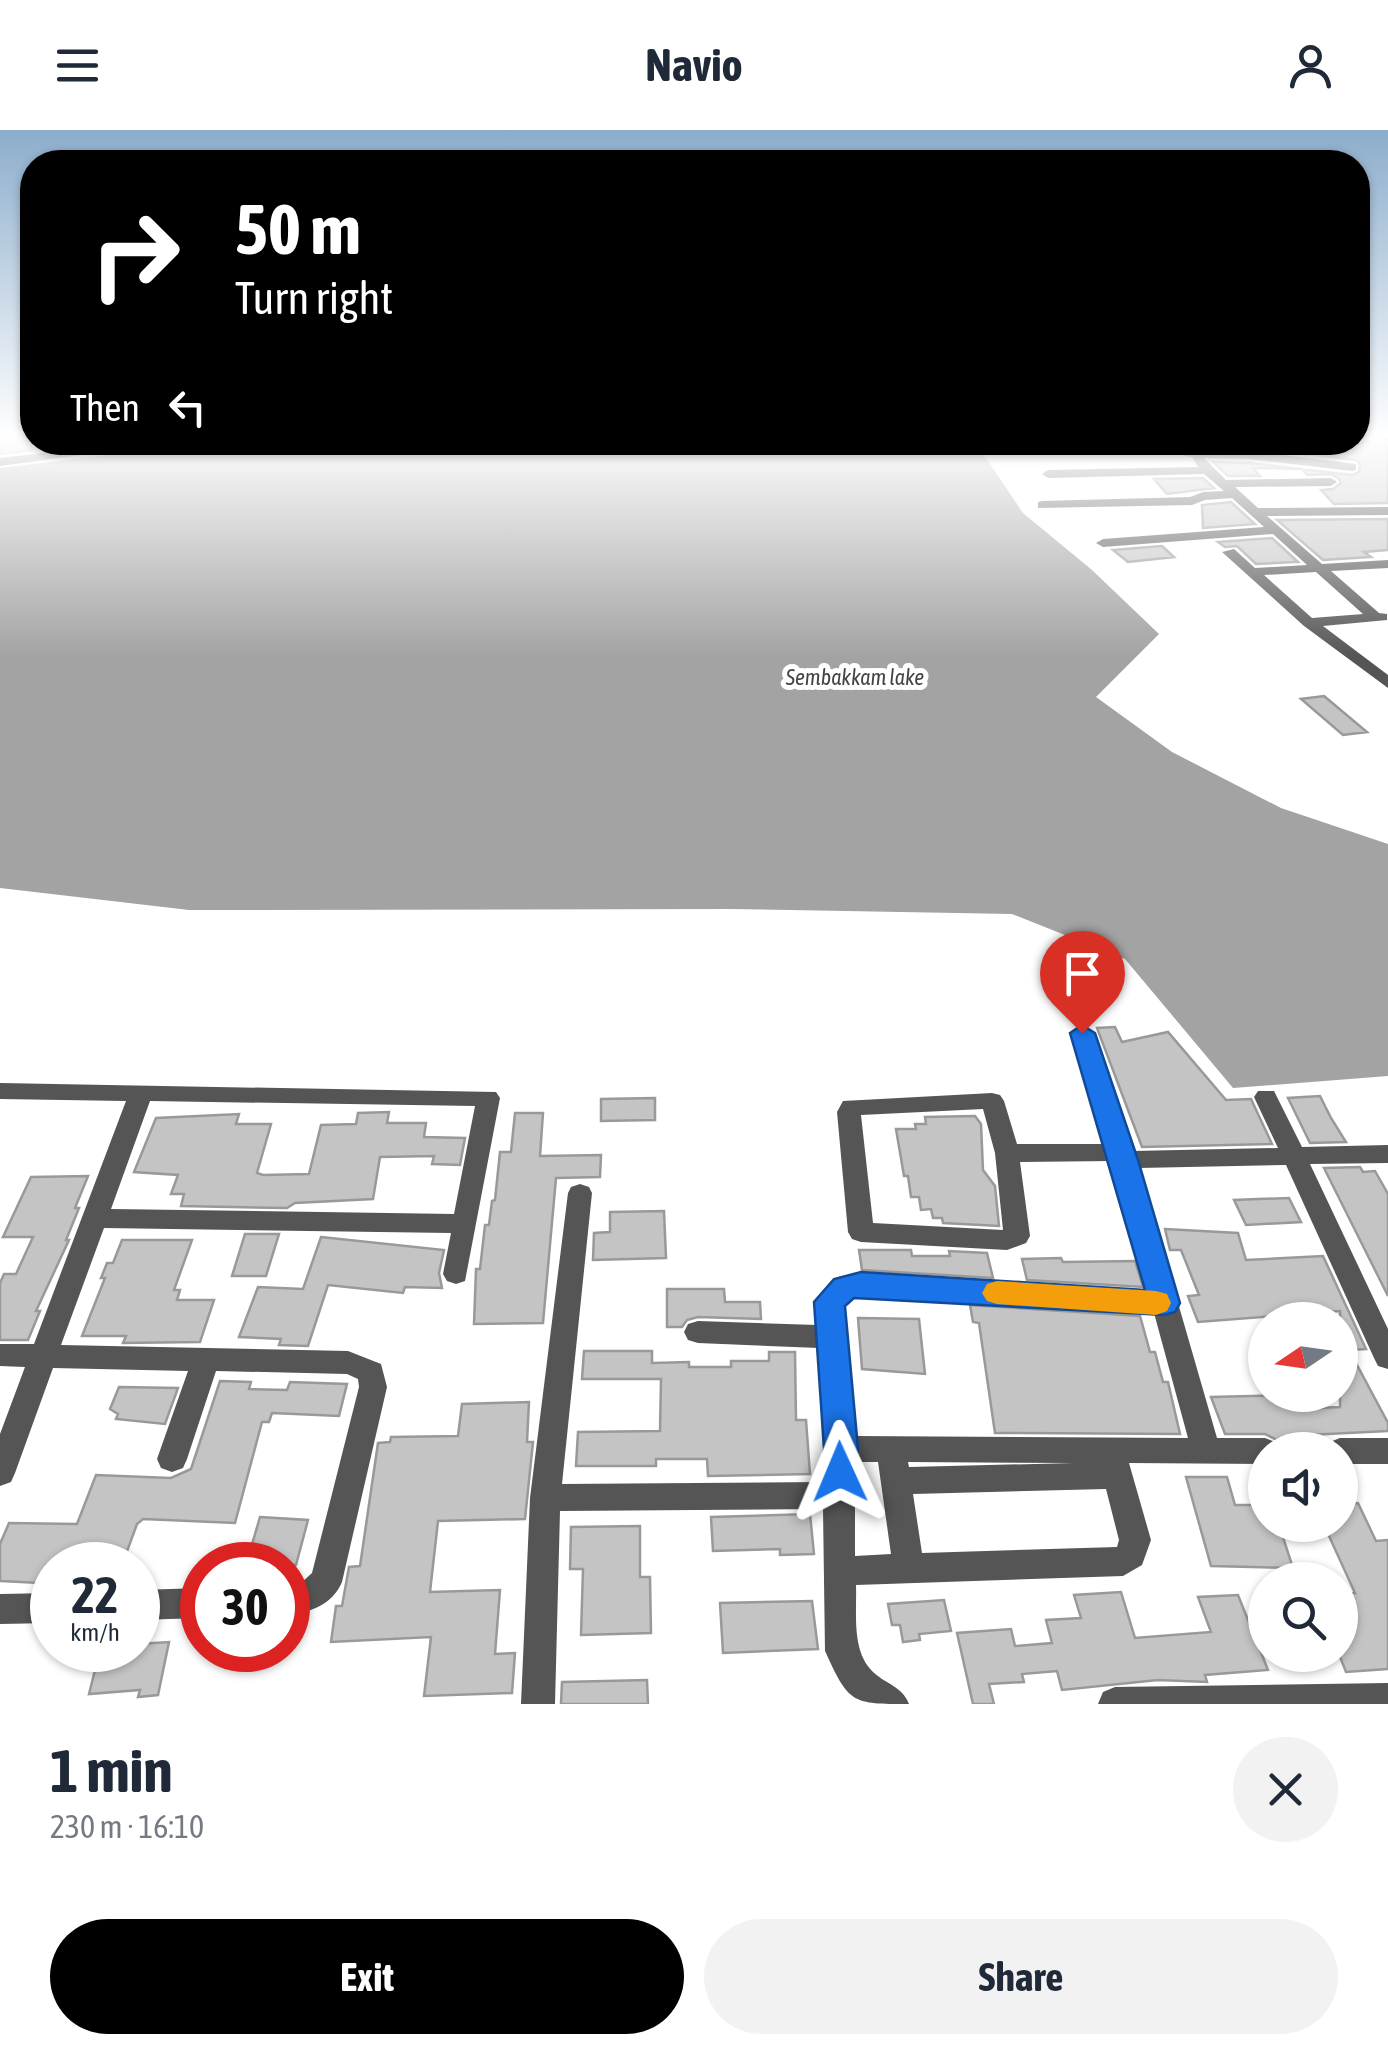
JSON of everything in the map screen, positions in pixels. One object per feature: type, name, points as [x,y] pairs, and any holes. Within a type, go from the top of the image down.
[{"type":"street","points":[[1254,512],[1388,511]]},
{"type":"street","points":[[1254,512],[1382,617]]},
{"type":"street","points":[[1103,543],[1274,530]]},
{"type":"street","points":[[1229,552],[1388,684]]},
{"type":"street","points":[[1251,572],[1388,564]]},
{"type":"street","points":[[1310,623],[1382,617]]},
{"type":"street","points":[[1082,1033],[1123,1156],[1206,1450]]},
{"type":"street","points":[[0,1091],[488,1098],[456,1274]]},
{"type":"street","points":[[0,1472],[141,1092]]},
{"type":"street","points":[[1266,1097],[1382,1331],[1388,1358]]},
{"type":"street","points":[[992,1101],[1007,1153],[1017,1236],[1007,1240],[861,1232],[848,1112],[852,1107],[992,1101]]},
{"type":"street","points":[[1007,1153],[1388,1154]]},
{"type":"street","points":[[538,1704],[546,1498],[580,1192]]},
{"type":"street","points":[[93,1218],[464,1224]]},
{"type":"street","points":[[892,1704],[860,1683],[842,1651],[838,1495],[841,1449],[829,1302],[833,1295],[861,1284],[1164,1303]]},
{"type":"street","points":[[698,1332],[832,1336]]},
{"type":"street","points":[[0,1356],[348,1363],[371,1372],[373,1386],[326,1582],[310,1595]]},
{"type":"street","points":[[172,1459],[206,1360]]},
{"type":"street","points":[[841,1449],[1114,1463]]},
{"type":"street","points":[[891,1449],[909,1568]]},
{"type":"street","points":[[896,1480],[1114,1463],[1206,1450],[1248,1451]]},
{"type":"street","points":[[1358,1451],[1388,1451]]},
{"type":"street","points":[[840,1570],[1123,1560],[1131,1555],[1136,1540],[1114,1463]]},
{"type":"street","points":[[546,1498],[838,1495]]},
{"type":"street","points":[[0,1609],[30,1608]]},
{"type":"street","points":[[1115,1704],[1388,1700]]},
{"type":"water","name":"Sembakkam lake","points":[[0,510],[1021,510],[1159,634],[1096,697],[1172,752],[1281,808],[1388,844],[1388,1076],[1233,1088],[1125,959],[1012,914],[730,909],[189,910],[0,888]]},
{"type":"building","points":[[1202,510],[1240,510],[1255,524],[1203,528]]},
{"type":"building","points":[[1388,519],[1388,550],[1364,552],[1371,557],[1323,560],[1277,520]]},
{"type":"building","points":[[1272,538],[1298,562],[1256,564],[1237,546],[1225,547],[1218,542]]},
{"type":"building","points":[[1162,546],[1174,557],[1128,562],[1113,550]]},
{"type":"building","points":[[1324,696],[1367,732],[1343,735],[1301,699]]},
{"type":"building","points":[[1115,1027],[1122,1042],[1168,1032],[1226,1100],[1251,1099],[1272,1144],[1142,1147],[1097,1028]]},
{"type":"building","points":[[1320,1096],[1346,1142],[1310,1143],[1288,1098]]},
{"type":"building","points":[[655,1098],[655,1120],[601,1121],[601,1099]]},
{"type":"building","points":[[389,1112],[387,1123],[426,1123],[424,1137],[465,1138],[460,1165],[432,1164],[434,1156],[380,1157],[373,1199],[295,1203],[287,1208],[181,1206],[184,1194],[171,1194],[178,1175],[134,1172],[156,1118],[239,1114],[236,1124],[271,1124],[257,1173],[309,1174],[321,1125],[356,1124],[358,1113]]},
{"type":"building","points":[[515,1113],[543,1113],[540,1156],[601,1155],[600,1177],[556,1178],[543,1323],[474,1324],[476,1269],[480,1269],[485,1225],[489,1225],[495,1200],[500,1152],[511,1152]]},
{"type":"building","points":[[975,1116],[981,1124],[983,1170],[995,1186],[999,1226],[943,1223],[942,1218],[933,1218],[931,1209],[921,1210],[919,1197],[911,1197],[908,1176],[904,1176],[896,1129],[916,1129],[915,1124],[926,1124],[925,1117]]},
{"type":"building","points":[[1360,1167],[1363,1172],[1375,1171],[1388,1194],[1388,1296],[1324,1168]]},
{"type":"building","points":[[88,1176],[75,1208],[79,1208],[69,1240],[36,1311],[40,1311],[28,1340],[0,1340],[0,1283],[4,1274],[16,1274],[33,1237],[3,1237],[31,1177]]},
{"type":"building","points":[[1289,1198],[1301,1222],[1246,1225],[1234,1200]]},
{"type":"building","points":[[664,1211],[666,1258],[593,1260],[594,1233],[610,1232],[610,1212]]},
{"type":"building","points":[[1165,1229],[1238,1233],[1246,1260],[1323,1256],[1344,1302],[1248,1302],[1248,1318],[1198,1322],[1188,1296],[1199,1295],[1181,1250],[1170,1250]]},
{"type":"building","points":[[245,1234],[279,1234],[266,1276],[232,1276]]},
{"type":"building","points":[[321,1237],[444,1250],[439,1273],[442,1288],[405,1287],[403,1293],[328,1285],[308,1346],[279,1345],[281,1339],[239,1337],[258,1287],[303,1289]]},
{"type":"building","points":[[122,1240],[192,1240],[174,1290],[180,1290],[177,1300],[214,1300],[200,1342],[123,1343],[126,1336],[82,1336],[107,1263],[113,1263]]},
{"type":"building","points":[[859,1250],[911,1250],[912,1256],[950,1256],[949,1251],[987,1253],[993,1278],[862,1270]]},
{"type":"building","points":[[1061,1258],[1063,1262],[1135,1261],[1143,1287],[1027,1280],[1022,1259]]},
{"type":"building","points":[[667,1289],[724,1289],[725,1302],[760,1302],[761,1319],[698,1317],[687,1320],[682,1327],[667,1327]]},
{"type":"building","points":[[970,1305],[1140,1316],[1150,1352],[1155,1352],[1163,1382],[1168,1382],[1180,1434],[995,1433],[979,1323],[973,1322]]},
{"type":"building","points":[[858,1318],[919,1319],[925,1374],[862,1369]]},
{"type":"building","points":[[1358,1332],[1366,1349],[1358,1349]]},
{"type":"building","points":[[584,1351],[652,1351],[652,1363],[689,1362],[689,1367],[731,1367],[731,1361],[769,1361],[769,1352],[795,1352],[796,1420],[806,1420],[810,1474],[708,1476],[707,1459],[656,1459],[656,1466],[576,1466],[578,1432],[660,1431],[661,1379],[582,1379]]},
{"type":"building","points":[[1358,1367],[1388,1423],[1388,1431],[1225,1434],[1211,1397],[1248,1396],[1248,1412],[1358,1412]]},
{"type":"building","points":[[220,1381],[251,1382],[249,1389],[287,1390],[290,1382],[347,1384],[339,1416],[272,1413],[269,1422],[262,1422],[235,1523],[143,1519],[130,1542],[30,1542],[30,1582],[0,1581],[0,1544],[9,1523],[77,1524],[96,1475],[171,1478],[191,1469]]},
{"type":"building","points":[[119,1387],[178,1388],[165,1424],[116,1419],[118,1414],[110,1409]]},
{"type":"building","points":[[529,1402],[527,1442],[533,1442],[525,1519],[438,1521],[430,1592],[500,1590],[495,1654],[515,1653],[512,1693],[424,1696],[431,1637],[331,1642],[336,1606],[342,1606],[349,1567],[360,1566],[378,1443],[390,1442],[391,1437],[458,1436],[462,1404]]},
{"type":"building","points":[[1186,1477],[1227,1477],[1235,1505],[1248,1505],[1248,1542],[1285,1542],[1291,1562],[1211,1566]]},
{"type":"building","points":[[1358,1503],[1376,1541],[1388,1540],[1388,1669],[1358,1671],[1358,1562],[1341,1562],[1332,1542],[1358,1542]]},
{"type":"building","points":[[810,1514],[814,1554],[780,1555],[780,1549],[713,1551],[711,1517]]},
{"type":"building","points":[[260,1517],[308,1520],[302,1542],[253,1542]]},
{"type":"building","points":[[640,1526],[640,1577],[650,1577],[651,1633],[581,1635],[583,1569],[570,1569],[571,1527]]},
{"type":"building","points":[[1121,1592],[1135,1638],[1211,1632],[1198,1597],[1238,1595],[1248,1620],[1248,1672],[1205,1675],[1207,1682],[1158,1680],[1062,1690],[1057,1671],[1022,1674],[1024,1682],[989,1684],[994,1704],[973,1704],[957,1633],[1011,1629],[1015,1646],[1052,1643],[1046,1620],[1081,1618],[1074,1595]]},
{"type":"building","points":[[944,1600],[951,1631],[919,1634],[920,1640],[903,1642],[900,1625],[892,1625],[888,1604]]},
{"type":"building","points":[[812,1601],[818,1649],[723,1653],[720,1603]]},
{"type":"building","points":[[169,1642],[158,1695],[138,1697],[140,1690],[89,1694],[94,1672],[160,1672],[160,1643]]},
{"type":"building","points":[[647,1680],[648,1704],[561,1704],[562,1682]]},
{"type":"slow traffic","points":[[997,1293],[1156,1303]]},
{"type":"route","points":[[840,1472],[829,1302],[845,1288],[861,1284],[1164,1303],[1124,1160],[1082,1033]]}]
